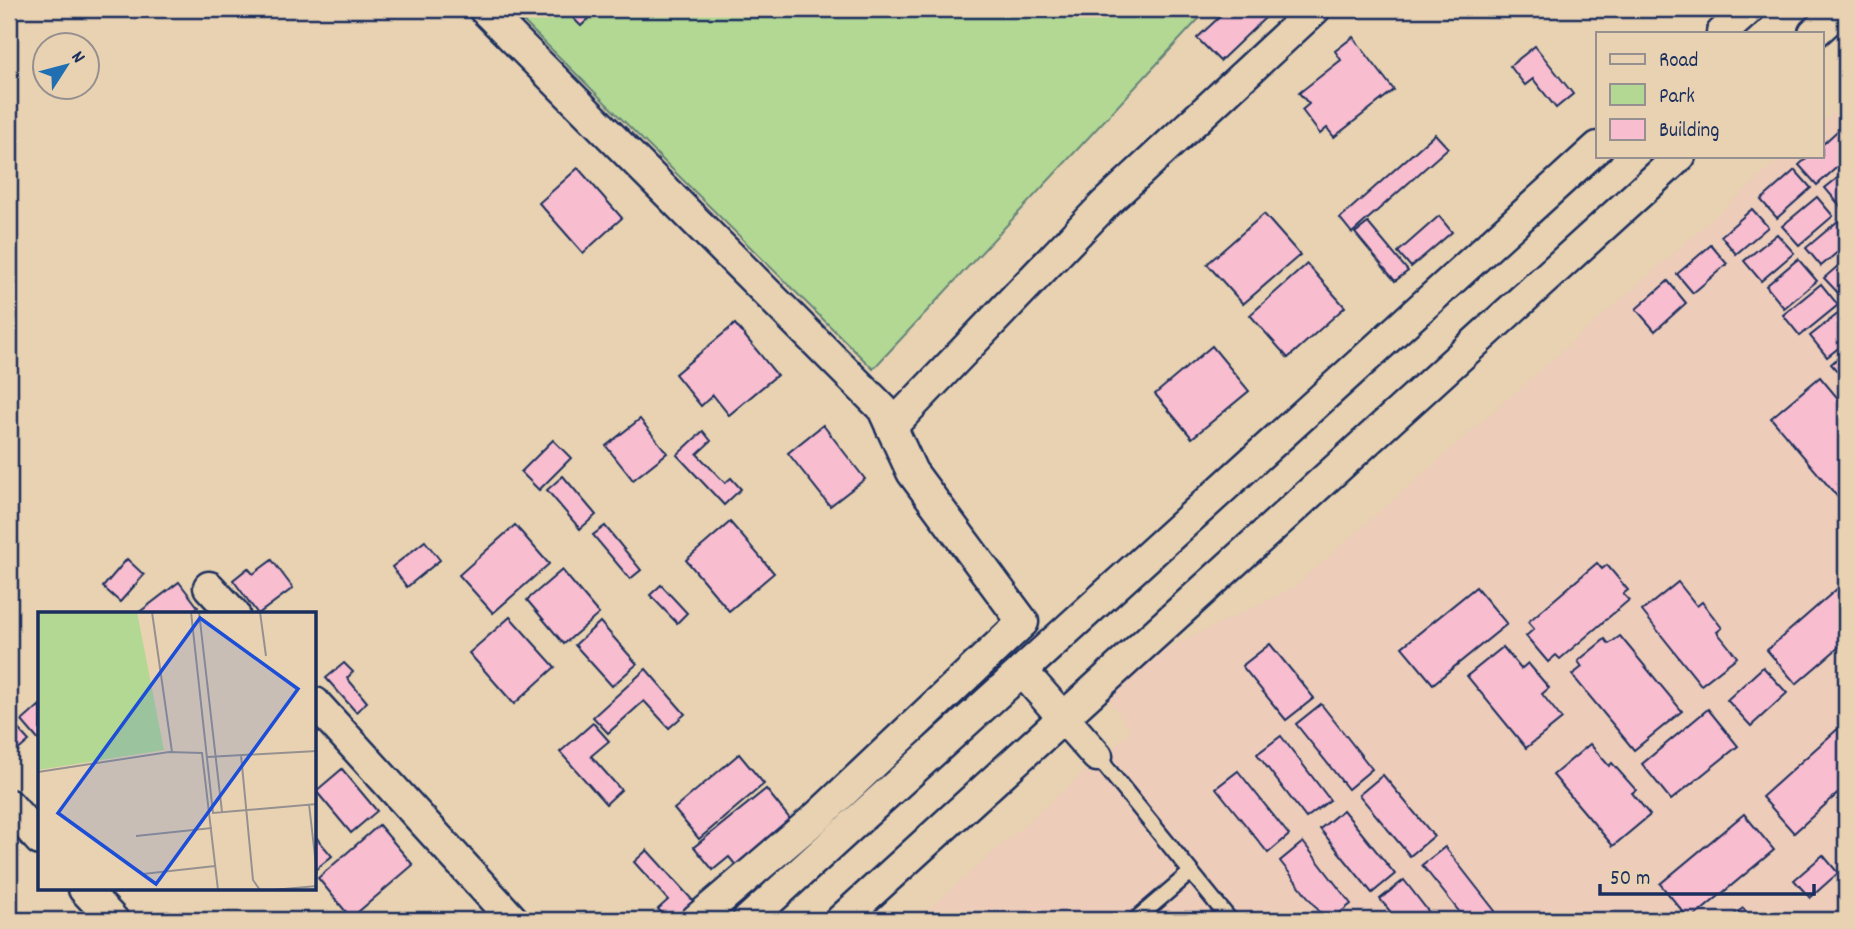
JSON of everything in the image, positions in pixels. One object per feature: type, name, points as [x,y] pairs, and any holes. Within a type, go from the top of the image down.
[{"type":"street","points":[[484,9],[883,409],[912,472],[1023,622],[818,816],[696,920]]},
{"type":"street","points":[[891,427],[1105,204],[1315,9]]},
{"type":"street","points":[[1723,32],[1749,9]]},
{"type":"street","points":[[1815,32],[1841,9]]},
{"type":"street","points":[[748,920],[1596,149]]},
{"type":"street","points":[[841,920],[1678,158]]},
{"type":"street","points":[[209,586],[232,612]]},
{"type":"street","points":[[1022,671],[1097,756]]},
{"type":"street","points":[[317,705],[513,920]]},
{"type":"street","points":[[9,805],[38,838]]},
{"type":"street","points":[[85,890],[113,920]]},
{"type":"lane","points":[[1097,756],[1230,920]]},
{"type":"lane","points":[[1135,920],[1191,872]]},
{"type":"shaded area","points":[[1846,101],[1846,920],[917,920],[1131,731],[1106,696],[1145,659],[1293,588],[1782,158],[1824,158],[1824,121]]},
{"type":"green space","points":[[511,9],[1208,9],[873,369]]},
{"type":"building","points":[[564,9],[599,9],[581,26]]},
{"type":"building","points":[[1228,9],[1260,9],[1267,16],[1220,61],[1197,38]]},
{"type":"building","points":[[1353,37],[1394,90],[1334,137],[1327,128],[1320,134],[1302,110],[1309,104],[1299,93],[1341,60],[1335,51]]},
{"type":"building","points":[[1535,46],[1573,94],[1556,108],[1533,79],[1525,85],[1510,66]]},
{"type":"building","points":[[1846,123],[1846,159],[1817,185],[1799,165],[1807,158],[1824,158],[1824,143]]},
{"type":"building","points":[[1435,134],[1448,148],[1352,233],[1340,218]]},
{"type":"building","points":[[578,168],[622,218],[583,253],[539,203]]},
{"type":"building","points":[[1795,170],[1811,188],[1777,218],[1761,200]]},
{"type":"building","points":[[1846,171],[1846,203],[1841,207],[1825,188]]},
{"type":"building","points":[[1817,197],[1833,216],[1799,245],[1782,226]]},
{"type":"building","points":[[1752,209],[1768,227],[1736,254],[1721,236]]},
{"type":"building","points":[[1264,214],[1300,255],[1243,304],[1207,264]]},
{"type":"building","points":[[1439,216],[1452,232],[1411,267],[1398,252]]},
{"type":"building","points":[[1838,221],[1846,230],[1846,245],[1821,266],[1806,248]]},
{"type":"building","points":[[1368,223],[1408,271],[1395,281],[1355,233]]},
{"type":"building","points":[[1777,234],[1794,253],[1761,281],[1744,261]]},
{"type":"building","points":[[1711,245],[1727,264],[1693,293],[1677,274]]},
{"type":"building","points":[[1798,259],[1817,281],[1784,308],[1766,286]]},
{"type":"building","points":[[1846,259],[1846,291],[1841,296],[1824,278]]},
{"type":"building","points":[[1307,264],[1345,307],[1288,358],[1250,315]]},
{"type":"building","points":[[1668,281],[1686,303],[1655,331],[1636,309]]},
{"type":"building","points":[[1821,284],[1838,305],[1800,336],[1783,315]]},
{"type":"building","points":[[1844,309],[1846,342],[1827,357],[1810,336]]},
{"type":"building","points":[[735,324],[777,375],[729,415],[713,395],[701,406],[675,374]]},
{"type":"building","points":[[1212,346],[1249,391],[1192,438],[1155,394]]},
{"type":"building","points":[[1846,351],[1846,381],[1831,364]]},
{"type":"building","points":[[1820,377],[1846,408],[1846,507],[1771,418]]},
{"type":"building","points":[[640,419],[667,453],[633,480],[606,446]]},
{"type":"building","points":[[823,425],[865,479],[830,506],[788,453]]},
{"type":"building","points":[[703,431],[711,441],[697,454],[725,483],[731,478],[741,489],[724,505],[677,455]]},
{"type":"building","points":[[553,440],[571,458],[539,490],[521,472]]},
{"type":"building","points":[[563,476],[596,515],[580,529],[547,490]]},
{"type":"building","points":[[730,522],[774,573],[729,611],[686,560]]},
{"type":"building","points":[[515,525],[549,564],[493,613],[459,575]]},
{"type":"building","points":[[605,526],[641,570],[630,579],[593,535]]},
{"type":"building","points":[[425,541],[440,560],[407,587],[392,567]]},
{"type":"building","points":[[127,559],[144,575],[120,602],[103,587]]},
{"type":"building","points":[[272,560],[293,588],[261,612],[257,612],[233,580],[248,568],[253,574]]},
{"type":"building","points":[[1597,563],[1602,569],[1607,565],[1628,590],[1623,594],[1629,600],[1560,659],[1556,655],[1548,662],[1526,636],[1534,629],[1528,622]]},
{"type":"building","points":[[562,570],[599,614],[564,644],[527,600]]},
{"type":"building","points":[[1846,581],[1846,641],[1796,684],[1767,650]]},
{"type":"building","points":[[179,582],[198,607],[192,612],[140,612]]},
{"type":"building","points":[[1678,582],[1697,606],[1702,602],[1722,628],[1717,632],[1737,657],[1701,685],[1642,611]]},
{"type":"building","points":[[661,585],[687,613],[677,623],[650,595]]},
{"type":"building","points":[[1476,587],[1507,624],[1433,684],[1402,647]]},
{"type":"building","points":[[510,617],[555,667],[514,704],[469,653]]},
{"type":"building","points":[[600,622],[637,664],[612,686],[575,645]]},
{"type":"building","points":[[1620,636],[1682,711],[1634,750],[1572,675],[1582,667],[1578,661],[1605,639],[1609,644]]},
{"type":"building","points":[[1270,644],[1314,698],[1286,720],[1242,666]]},
{"type":"building","points":[[1503,647],[1521,669],[1528,663],[1549,688],[1542,694],[1562,719],[1526,748],[1467,676]]},
{"type":"building","points":[[344,663],[353,672],[347,678],[367,702],[356,712],[326,678]]},
{"type":"building","points":[[1763,667],[1787,693],[1751,726],[1727,700]]},
{"type":"building","points":[[646,669],[685,714],[669,728],[644,701],[608,733],[593,717]]},
{"type":"building","points":[[1321,704],[1372,769],[1348,789],[1296,724]]},
{"type":"building","points":[[38,707],[38,740],[22,721]]},
{"type":"building","points":[[1708,709],[1738,746],[1671,800],[1642,764]]},
{"type":"building","points":[[593,723],[609,741],[591,756],[621,790],[606,804],[560,752]]},
{"type":"building","points":[[1841,726],[1846,732],[1846,786],[1794,833],[1762,797]]},
{"type":"building","points":[[19,730],[29,741],[9,758],[9,738]]},
{"type":"building","points":[[1281,736],[1330,800],[1306,818],[1257,754]]},
{"type":"building","points":[[1590,744],[1609,766],[1612,763],[1636,790],[1632,793],[1650,815],[1613,846],[1553,775]]},
{"type":"building","points":[[739,754],[764,784],[699,839],[674,809]]},
{"type":"building","points":[[342,769],[377,811],[351,833],[317,790]]},
{"type":"building","points":[[1238,771],[1289,835],[1268,853],[1216,788]]},
{"type":"building","points":[[1383,775],[1434,836],[1410,856],[1359,795]]},
{"type":"building","points":[[766,789],[799,830],[744,875],[729,857],[713,870],[694,847]]},
{"type":"building","points":[[1343,810],[1395,874],[1372,893],[1320,829]]},
{"type":"building","points":[[1744,814],[1774,850],[1690,920],[1660,884]]},
{"type":"building","points":[[379,825],[413,865],[351,918],[318,878]]},
{"type":"building","points":[[317,838],[332,856],[317,868]]},
{"type":"building","points":[[1303,842],[1351,904],[1331,920],[1326,920],[1280,861]]},
{"type":"building","points":[[1445,847],[1495,911],[1483,920],[1466,920],[1422,865]]},
{"type":"building","points":[[647,850],[695,903],[677,920],[668,920],[658,909],[668,900],[634,862]]},
{"type":"building","points":[[1823,855],[1838,873],[1810,898],[1794,880]]},
{"type":"building","points":[[1404,880],[1435,920],[1397,920],[1380,899]]},
{"type":"building","points":[[1743,908],[1753,920],[1727,920]]}]
